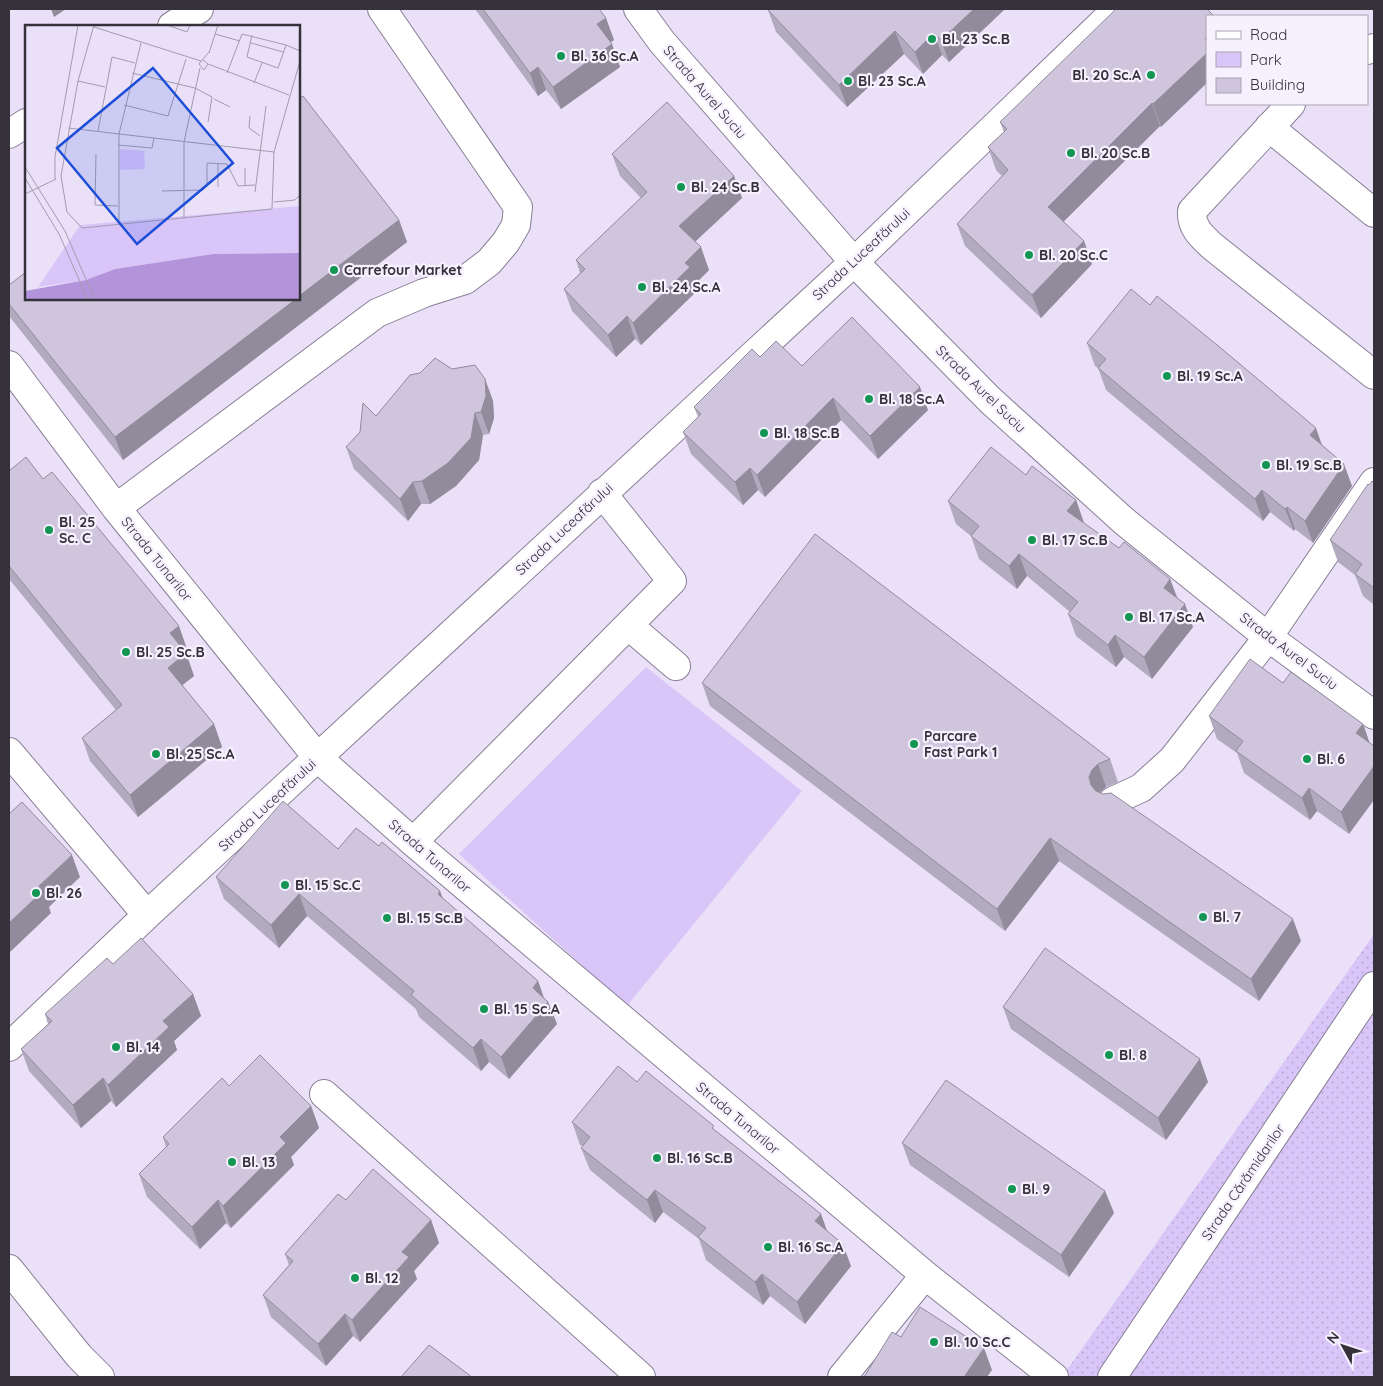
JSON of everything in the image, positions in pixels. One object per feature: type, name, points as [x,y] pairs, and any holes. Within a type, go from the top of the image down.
[{"type":"street","points":[[174,25],[199,9]]},
{"type":"street","points":[[116,508],[377,313],[424,293],[465,280],[490,262],[516,226],[518,207],[382,9]]},
{"type":"street","name":"Strada Aurel Suciu","points":[[638,9],[662,42],[854,262],[990,400],[1124,522],[1268,637],[1374,715]]},
{"type":"street","name":"Strada Luceafărului","points":[[9,1047],[148,915],[602,493],[854,262],[1117,9]]},
{"type":"street","points":[[1290,105],[1192,211],[1191,221],[1199,234],[1212,246],[1374,375]]},
{"type":"street","points":[[9,134],[25,124]]},
{"type":"street","points":[[1269,127],[1374,213]]},
{"type":"street","name":"Strada Tunarilor","points":[[9,365],[116,508],[318,758],[413,842],[925,1275],[1054,1377]]},
{"type":"street","points":[[1113,801],[1141,788],[1172,760],[1268,637],[1374,482]]},
{"type":"street","points":[[413,842],[672,581],[602,493]]},
{"type":"street","points":[[629,626],[676,666]]},
{"type":"street","points":[[9,752],[148,915]]},
{"type":"street","name":"Strada Cărămidarilor","points":[[1112,1377],[1374,986]]},
{"type":"street","points":[[324,1094],[641,1377]]},
{"type":"street","points":[[9,1269],[78,1356],[100,1377]]},
{"type":"street","points":[[842,1377],[925,1275]]},
{"type":"green space","points":[[646,667],[802,791],[627,1006],[459,854]]},
{"type":"green space","points":[[1374,934],[1374,1377],[1062,1377]]},
{"type":"building","name":"Bl. 36 Sc.A","points":[[483,9],[599,9],[606,18],[597,24],[612,44],[553,87],[538,67],[530,73]]},
{"type":"building","name":"Bl. 23 Sc.A","points":[[769,9],[974,9],[941,40],[934,33],[915,52],[895,31],[839,85]]},
{"type":"building","points":[[1116,9],[1207,9],[1213,15],[1206,15],[1206,54],[1152,103],[1048,207],[1084,241],[1032,295],[957,224],[1008,170],[988,147],[1007,129],[1000,122]]},
{"type":"building","points":[[303,96],[399,220],[300,295],[300,98]]},
{"type":"building","points":[[667,102],[734,176],[679,226],[701,247],[685,263],[690,267],[633,323],[627,316],[608,335],[564,289],[585,269],[576,260],[647,192],[612,154]]},
{"type":"building","points":[[25,273],[25,300],[295,300],[115,437],[9,304],[9,285]]},
{"type":"building","points":[[1131,289],[1150,305],[1157,296],[1222,349],[1316,428],[1310,435],[1344,464],[1305,521],[1287,507],[1285,509],[1262,490],[1255,499],[1098,368],[1106,359],[1087,343]]},
{"type":"building","points":[[852,317],[920,387],[870,436],[833,398],[757,475],[750,468],[735,482],[683,432],[701,414],[694,407],[752,349],[760,357],[776,341],[802,366]]},
{"type":"building","points":[[435,358],[452,369],[475,365],[485,379],[486,396],[481,412],[475,413],[471,438],[448,463],[422,481],[413,482],[400,499],[346,447],[360,432],[363,403],[376,416],[410,375],[420,373]]},
{"type":"building","points":[[991,447],[1026,475],[1032,466],[1076,500],[1067,511],[1119,548],[1124,542],[1170,579],[1164,588],[1185,604],[1144,657],[1115,635],[1108,645],[1068,614],[1078,602],[1019,554],[1009,566],[971,536],[979,526],[948,501]]},
{"type":"building","points":[[26,457],[43,479],[52,472],[179,626],[170,633],[186,653],[168,668],[214,724],[130,795],[82,738],[122,705],[9,566],[9,471]]},
{"type":"building","points":[[1372,481],[1374,483],[1374,588],[1355,574],[1362,564],[1330,540],[1368,484]]},
{"type":"building","name":"Parcare Fast Park 1","points":[[815,534],[1110,759],[1098,764],[1092,770],[1089,777],[1091,785],[1096,791],[1103,794],[1111,793],[1293,919],[1251,979],[1050,838],[997,909],[702,683]]},
{"type":"building","name":"Bl. 6","points":[[1250,659],[1283,683],[1291,672],[1363,724],[1356,733],[1374,746],[1374,766],[1341,812],[1309,788],[1302,798],[1236,751],[1243,741],[1209,716]]},
{"type":"building","points":[[283,801],[338,849],[356,828],[379,846],[382,842],[440,891],[438,894],[538,981],[533,988],[548,1002],[501,1057],[481,1039],[473,1048],[411,995],[414,991],[299,894],[271,925],[216,877]]},
{"type":"building","name":"Bl. 26","points":[[22,802],[72,855],[39,886],[43,891],[9,923],[9,814]]},
{"type":"building","name":"Bl. 14","points":[[141,938],[193,994],[163,1021],[169,1027],[108,1085],[103,1078],[73,1105],[21,1049],[52,1021],[45,1014],[107,958],[113,964]]},
{"type":"building","name":"Bl. 8","points":[[1045,948],[1200,1059],[1158,1118],[1003,1007]]},
{"type":"building","name":"Bl. 13","points":[[260,1055],[311,1106],[280,1137],[286,1143],[223,1206],[218,1200],[192,1227],[139,1174],[169,1144],[163,1137],[222,1078],[229,1086]]},
{"type":"building","points":[[618,1066],[637,1082],[646,1071],[714,1126],[712,1128],[821,1214],[815,1221],[843,1244],[797,1302],[762,1274],[755,1282],[698,1237],[706,1228],[655,1190],[647,1200],[581,1148],[590,1137],[572,1122]]},
{"type":"building","name":"Bl. 9","points":[[946,1080],[1105,1191],[1061,1255],[902,1143]]},
{"type":"building","name":"Bl. 12","points":[[373,1169],[431,1220],[402,1252],[409,1257],[352,1320],[345,1314],[318,1344],[263,1295],[293,1261],[285,1254],[338,1194],[346,1200]]},
{"type":"building","points":[[920,1307],[984,1348],[964,1377],[864,1377],[892,1332],[901,1337]]},
{"type":"building","points":[[429,1345],[472,1377],[401,1377]]},
{"type":"place","name":"Bl. 23 Sc.B","points":[[932,39]]},
{"type":"place","name":"Bl. 36 Sc.A","points":[[561,56]]},
{"type":"place","name":"Bl. 20 Sc.A","points":[[1151,75]]},
{"type":"place","name":"Bl. 23 Sc.A","points":[[848,81]]},
{"type":"place","name":"Bl. 20 Sc.B","points":[[1071,153]]},
{"type":"place","name":"Bl. 24 Sc.B","points":[[681,187]]},
{"type":"place","name":"Bl. 20 Sc.C","points":[[1029,255]]},
{"type":"place","name":"Carrefour Market","points":[[334,270]]},
{"type":"place","name":"Bl. 24 Sc.A","points":[[642,287]]},
{"type":"place","name":"Bl. 19 Sc.A","points":[[1167,376]]},
{"type":"place","name":"Bl. 18 Sc.A","points":[[869,399]]},
{"type":"place","name":"Bl. 18 Sc.B","points":[[764,433]]},
{"type":"place","name":"Bl. 19 Sc.B","points":[[1266,465]]},
{"type":"place","name":"Bl. 25 Sc. C","points":[[49,530]]},
{"type":"place","name":"Bl. 17 Sc.B","points":[[1032,540]]},
{"type":"place","name":"Bl. 17 Sc.A","points":[[1129,617]]},
{"type":"place","name":"Bl. 25 Sc.B","points":[[126,652]]},
{"type":"place","name":"Parcare Fast Park 1","points":[[914,744]]},
{"type":"place","name":"Bl. 25 Sc.A","points":[[156,754]]},
{"type":"place","name":"Bl. 6","points":[[1307,759]]},
{"type":"place","name":"Bl. 15 Sc.C","points":[[285,885]]},
{"type":"place","name":"Bl. 26","points":[[36,893]]},
{"type":"place","name":"Bl. 7","points":[[1203,917]]},
{"type":"place","name":"Bl. 15 Sc.B","points":[[387,918]]},
{"type":"place","name":"Bl. 15 Sc.A","points":[[484,1009]]},
{"type":"place","name":"Bl. 14","points":[[116,1047]]},
{"type":"place","name":"Bl. 8","points":[[1109,1055]]},
{"type":"place","name":"Bl. 16 Sc.B","points":[[657,1158]]},
{"type":"place","name":"Bl. 13","points":[[232,1162]]},
{"type":"place","name":"Bl. 9","points":[[1012,1189]]},
{"type":"place","name":"Bl. 16 Sc.A","points":[[768,1247]]},
{"type":"place","name":"Bl. 12","points":[[355,1278]]},
{"type":"place","name":"Bl. 10 Sc.C","points":[[934,1342]]}]
